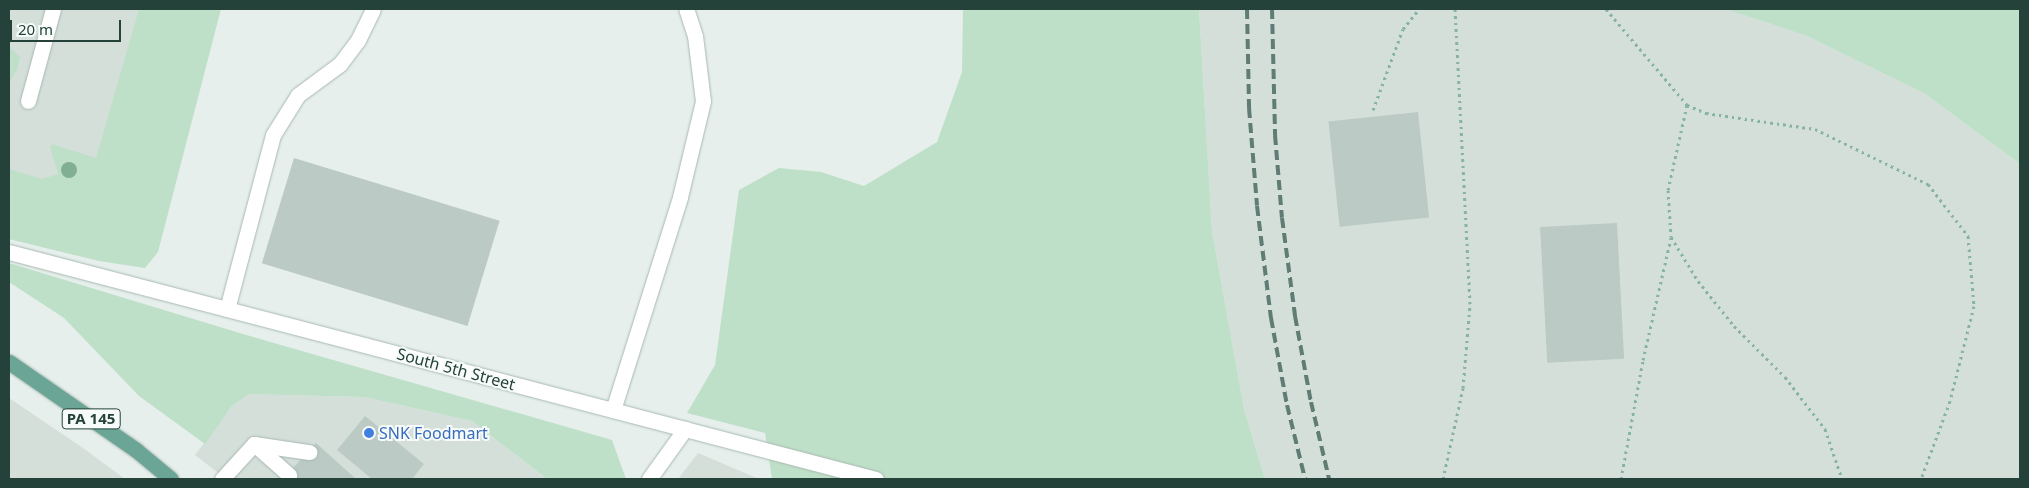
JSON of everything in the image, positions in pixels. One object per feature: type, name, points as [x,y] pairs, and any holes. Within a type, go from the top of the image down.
[{"type":"main road","name":"PA 145","points":[[9,362],[136,450],[171,479]]},
{"type":"lane","points":[[28,101],[53,9]]},
{"type":"lane","points":[[227,310],[273,135],[298,95],[340,64],[358,40],[374,9]]},
{"type":"lane","points":[[613,410],[680,197],[703,101],[695,36],[686,9]]},
{"type":"lane","name":"South 5th Street","points":[[9,252],[876,479]]},
{"type":"lane","points":[[650,479],[685,429]]},
{"type":"lane","points":[[254,444],[309,452]]},
{"type":"lane","points":[[254,444],[289,475]]},
{"type":"lane","points":[[222,479],[254,444]]},
{"type":"path","points":[[1373,110],[1403,29],[1419,9]]},
{"type":"path","points":[[1443,479],[1463,388],[1470,304],[1455,9]]},
{"type":"path","points":[[1606,9],[1687,105],[1706,113],[1815,129],[1928,184],[1968,236],[1974,306],[1950,401],[1921,479]]},
{"type":"path","points":[[1621,479],[1643,360],[1671,237],[1668,190],[1687,105]]},
{"type":"path","points":[[1671,237],[1698,281],[1734,326],[1785,377],[1825,429],[1842,479]]},
{"type":"shaded area","points":[[9,9],[144,9],[75,255],[9,239]]},
{"type":"shaded area","points":[[1199,9],[1725,9],[1807,36],[1925,94],[2020,164],[2020,479],[1265,479],[1244,409],[1212,231]]},
{"type":"shaded area","points":[[249,394],[364,397],[472,421],[547,479],[226,479],[195,455],[231,407]]},
{"type":"shaded area","points":[[9,398],[83,448],[125,479],[9,479]]},
{"type":"shaded area","points":[[698,453],[759,479],[678,479]]},
{"type":"green space","points":[[139,9],[221,9],[158,252],[145,268],[99,261],[9,239],[9,169],[42,179],[58,174],[50,147],[52,144],[96,158]]},
{"type":"green space","points":[[963,9],[1199,9],[1212,231],[1244,409],[1265,479],[772,479],[765,433],[687,413],[715,365],[739,190],[779,168],[821,172],[864,186],[937,142],[962,72]]},
{"type":"green space","points":[[1725,9],[2020,9],[2020,164],[1925,94],[1807,36]]},
{"type":"green space","points":[[9,46],[20,57],[17,70],[9,83]]},
{"type":"green space","points":[[9,263],[243,334],[612,440],[626,479],[547,479],[472,421],[364,397],[249,394],[231,407],[205,444],[139,396],[64,318],[9,282]]},
{"type":"building","points":[[1418,112],[1429,217],[1340,227],[1328,121]]},
{"type":"building","points":[[294,158],[500,221],[467,326],[262,263]]},
{"type":"building","points":[[1617,223],[1624,359],[1547,363],[1540,227]]},
{"type":"building","name":"SNK Foodmart","points":[[365,416],[424,464],[412,479],[372,479],[337,450]]},
{"type":"building","points":[[316,443],[356,479],[283,479]]},
{"type":"railway","points":[[1247,9],[1249,108],[1257,206],[1271,318],[1287,405],[1305,479]]},
{"type":"railway","points":[[1272,9],[1275,135],[1282,218],[1295,316],[1311,402],[1329,479]]},
{"type":"place","name":"SNK Foodmart","points":[[369,433]]}]
